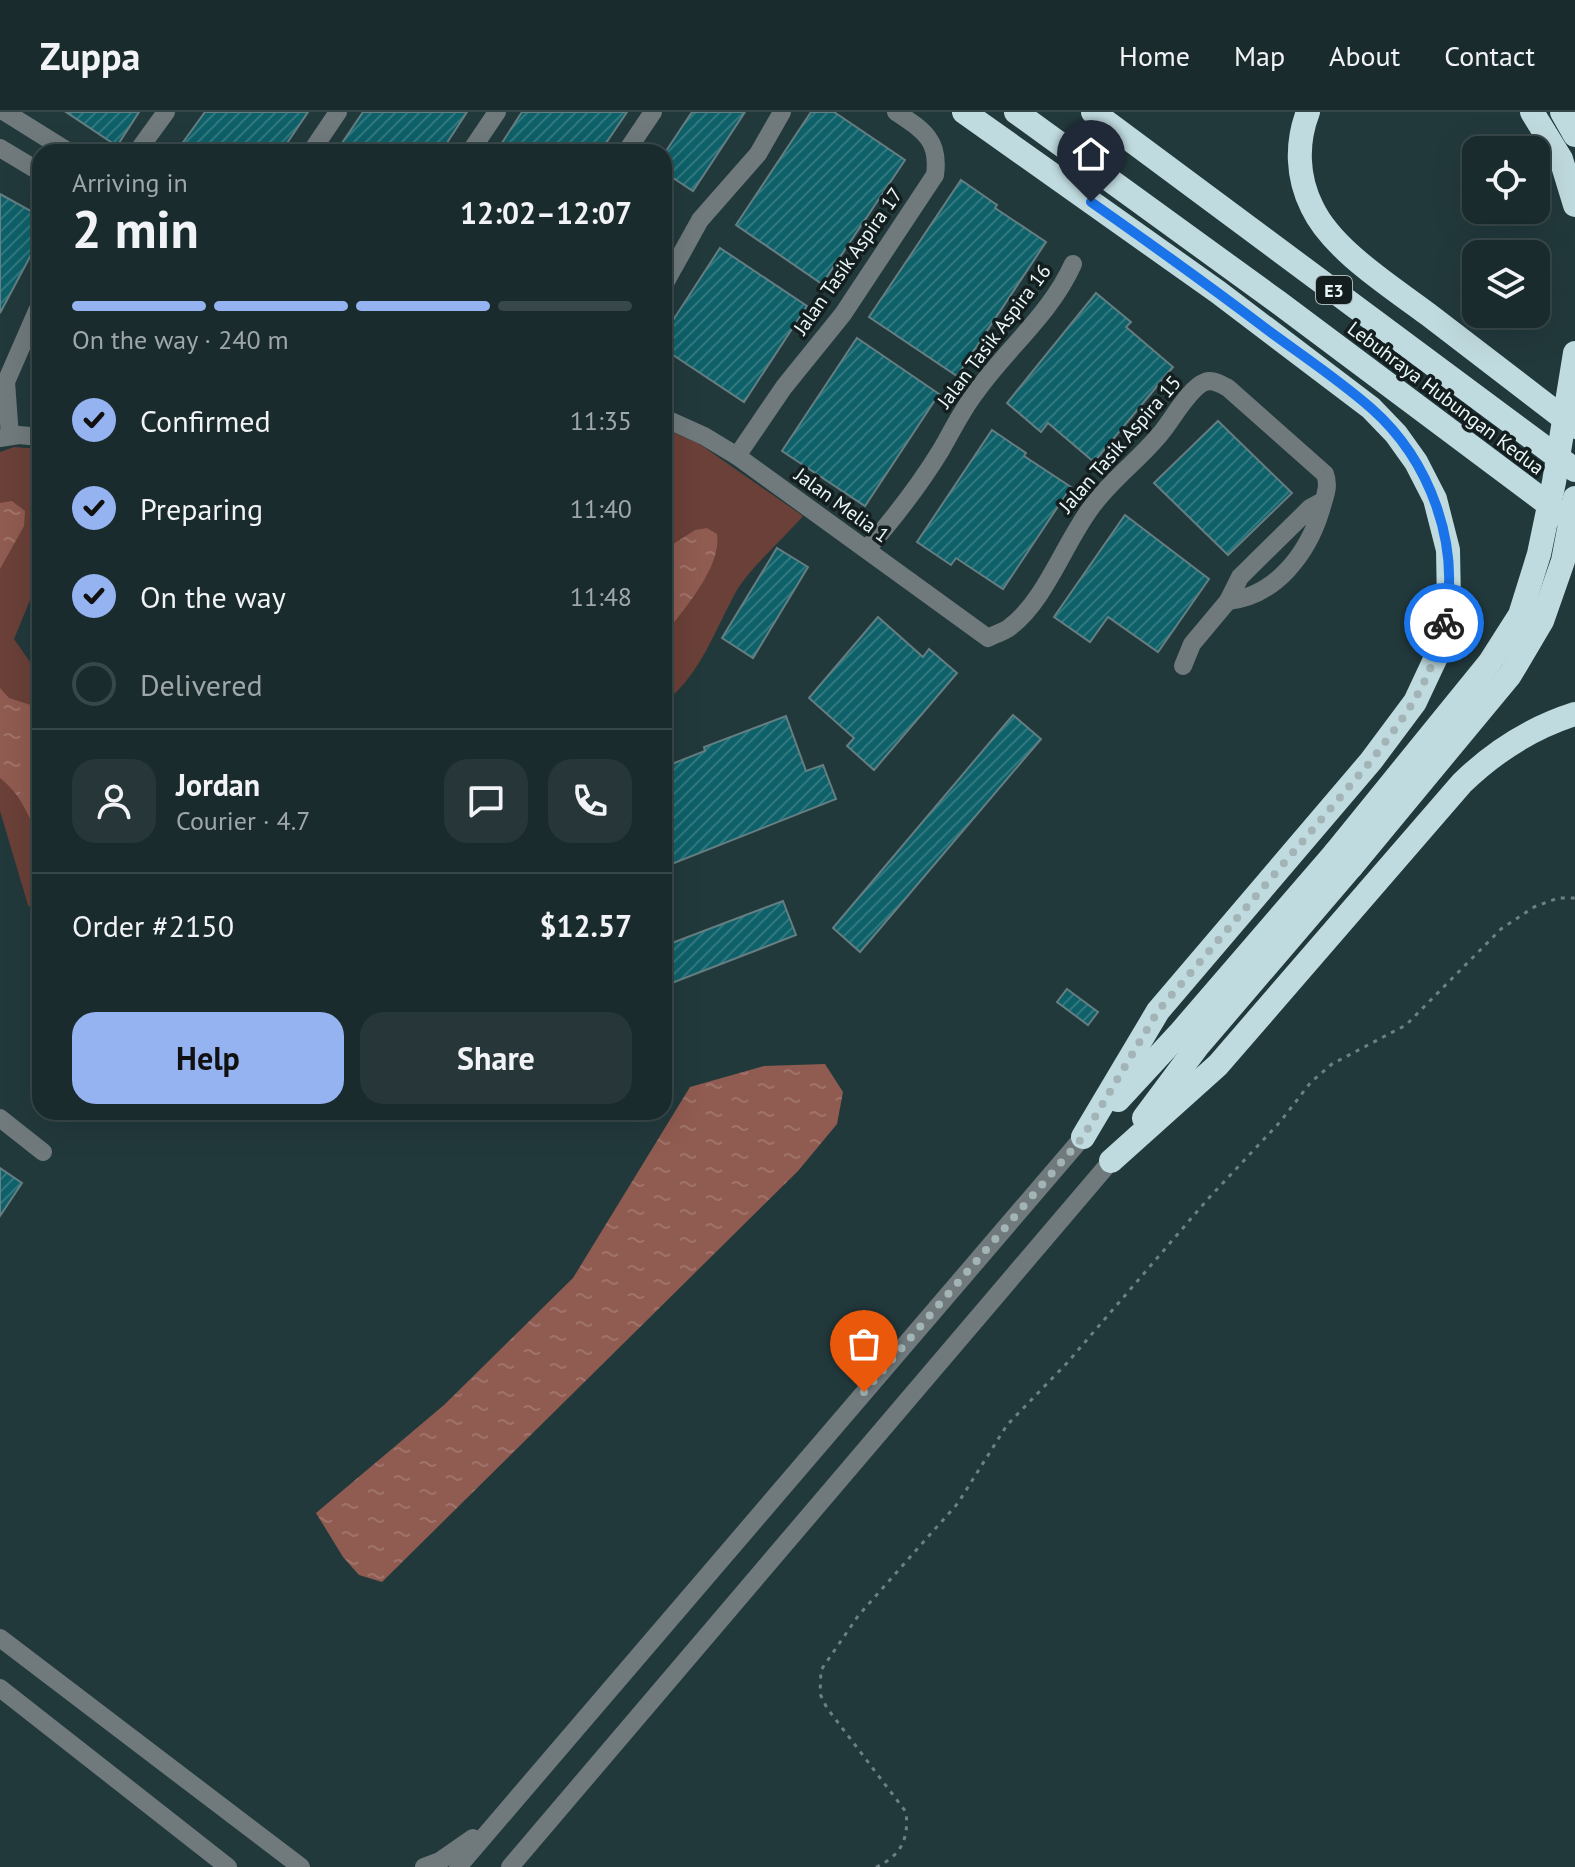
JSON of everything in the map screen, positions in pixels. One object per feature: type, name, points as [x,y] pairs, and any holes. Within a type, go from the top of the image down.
[{"type":"highway","points":[[964,112],[1218,292],[1371,408],[1403,443],[1435,499],[1448,550],[1449,603],[1438,653],[1415,702],[1371,761],[1158,1011],[1083,1137]]},
{"type":"highway","name":"Lebuhraya Hubungan Kedua","points":[[1016,112],[1278,302],[1575,525]]},
{"type":"highway","name":"Lebuhraya Hubungan Kedua","points":[[1093,112],[1575,470]]},
{"type":"highway","points":[[1308,112],[1299,147],[1301,178],[1312,209],[1332,235],[1388,284],[1575,427]]},
{"type":"highway","points":[[1532,112],[1561,159],[1575,205]]},
{"type":"highway","points":[[1562,112],[1575,135]]},
{"type":"highway","points":[[1111,1161],[1344,860],[1490,662],[1520,615],[1539,554],[1575,353]]},
{"type":"highway","points":[[1083,1137],[1344,860],[1510,675],[1542,621],[1563,561],[1575,498]]},
{"type":"highway","points":[[1111,1161],[1218,1065],[1439,807],[1489,757],[1526,734],[1575,714]]},
{"type":"street","points":[[5,112],[56,144]]},
{"type":"street","points":[[143,144],[166,112]]},
{"type":"street","points":[[316,144],[338,112]]},
{"type":"street","points":[[475,144],[497,112]]},
{"type":"street","points":[[631,144],[653,112]]},
{"type":"street","points":[[672,271],[700,220],[758,154],[782,112]]},
{"type":"street","name":"Jalan Tasik Aspira 17","points":[[737,456],[784,387],[843,314],[935,175],[937,160],[934,147],[918,127],[896,112]]},
{"type":"street","points":[[0,148],[32,167]]},
{"type":"street","name":"Jalan Tasik Aspira 16","points":[[867,549],[922,479],[975,393],[1047,309],[1073,264]]},
{"type":"street","points":[[32,321],[13,362],[3,394],[5,437],[32,437]]},
{"type":"street","name":"Jalan Tasik Aspira 15","points":[[988,638],[1009,628],[1019,618],[1044,587],[1073,533],[1092,506],[1113,480],[1160,435],[1195,389],[1206,381],[1228,388],[1325,474],[1327,486],[1323,501]]},
{"type":"street","name":"Jalan Melia 1","points":[[672,422],[737,456],[988,638]]},
{"type":"street","points":[[1228,601],[1262,590],[1290,568],[1314,534],[1323,501]]},
{"type":"street","points":[[1183,666],[1192,644],[1228,601],[1240,577],[1310,508],[1323,501]]},
{"type":"street","points":[[0,1118],[43,1152]]},
{"type":"street","points":[[458,1867],[1083,1137]]},
{"type":"street","points":[[510,1867],[1111,1161]]},
{"type":"street","points":[[0,1638],[303,1865]]},
{"type":"street","points":[[0,1688],[228,1867]]},
{"type":"street","points":[[424,1867],[440,1861],[492,1824]]},
{"type":"street","points":[[519,1867],[528,1846]]},
{"type":"path","points":[[876,1867],[889,1861],[900,1850],[908,1830],[906,1812],[827,1708],[820,1694],[821,1670],[858,1616],[958,1503],[1007,1425],[1067,1363],[1207,1200],[1280,1122],[1311,1082],[1332,1064],[1406,1025],[1501,929],[1534,907],[1558,898],[1575,898]]},
{"type":"shaded area","points":[[672,432],[698,443],[803,516],[743,581],[698,665],[672,696]]},
{"type":"shaded area","points":[[14,447],[32,448],[32,595],[14,639],[32,663],[32,909],[28,905],[0,811],[0,452]]},
{"type":"water","points":[[12,501],[25,511],[24,526],[0,569],[0,503]]},
{"type":"water","points":[[707,528],[717,534],[714,560],[700,588],[672,625],[672,545],[695,530]]},
{"type":"water","points":[[0,688],[9,698],[32,705],[32,824],[20,799],[0,778]]},
{"type":"water","points":[[825,1064],[843,1092],[837,1124],[798,1171],[382,1582],[359,1575],[343,1557],[316,1513],[444,1405],[573,1278],[690,1087],[764,1066]]},
{"type":"building","points":[[66,112],[139,112],[118,144]]},
{"type":"building","points":[[205,112],[308,112],[286,144],[182,144]]},
{"type":"building","points":[[363,112],[467,112],[446,144],[341,144]]},
{"type":"building","points":[[522,112],[627,112],[605,144],[501,144]]},
{"type":"building","points":[[692,112],[745,112],[693,191],[672,177],[671,144]]},
{"type":"building","points":[[811,112],[834,112],[905,160],[822,284],[736,225]]},
{"type":"building","points":[[961,180],[997,205],[995,208],[1046,242],[957,376],[869,317]]},
{"type":"building","points":[[0,194],[32,212],[32,253],[0,313]]},
{"type":"building","points":[[720,248],[807,306],[744,402],[672,354],[672,322]]},
{"type":"building","points":[[1096,293],[1131,322],[1126,327],[1173,367],[1094,462],[1048,423],[1041,432],[1007,403]]},
{"type":"building","points":[[857,338],[939,394],[865,506],[782,451]]},
{"type":"building","points":[[1218,421],[1292,493],[1228,555],[1154,483]]},
{"type":"building","points":[[992,430],[1071,487],[1003,589],[956,558],[951,565],[917,542]]},
{"type":"building","points":[[1125,515],[1209,579],[1158,652],[1108,617],[1090,642],[1054,617]]},
{"type":"building","points":[[777,548],[808,567],[753,658],[722,638]]},
{"type":"building","points":[[878,617],[923,657],[929,649],[957,673],[874,770],[847,746],[854,738],[809,698]]},
{"type":"building","points":[[1013,715],[1041,739],[860,952],[833,928]]},
{"type":"building","points":[[786,716],[806,771],[823,765],[836,799],[672,864],[672,764],[705,751],[704,747]]},
{"type":"building","points":[[783,901],[796,935],[672,983],[672,943]]},
{"type":"building","points":[[1067,989],[1098,1012],[1088,1025],[1057,1002]]},
{"type":"building","points":[[0,1168],[22,1183],[0,1216]]},
{"type":"way so far","points":[[864,1392],[1083,1137],[1158,1011],[1371,761],[1415,702],[1438,653],[1444,623]]},
{"type":"route","points":[[1091,202],[1218,292],[1371,408],[1396,434],[1416,462],[1435,499],[1448,550],[1449,603],[1444,623]]}]
